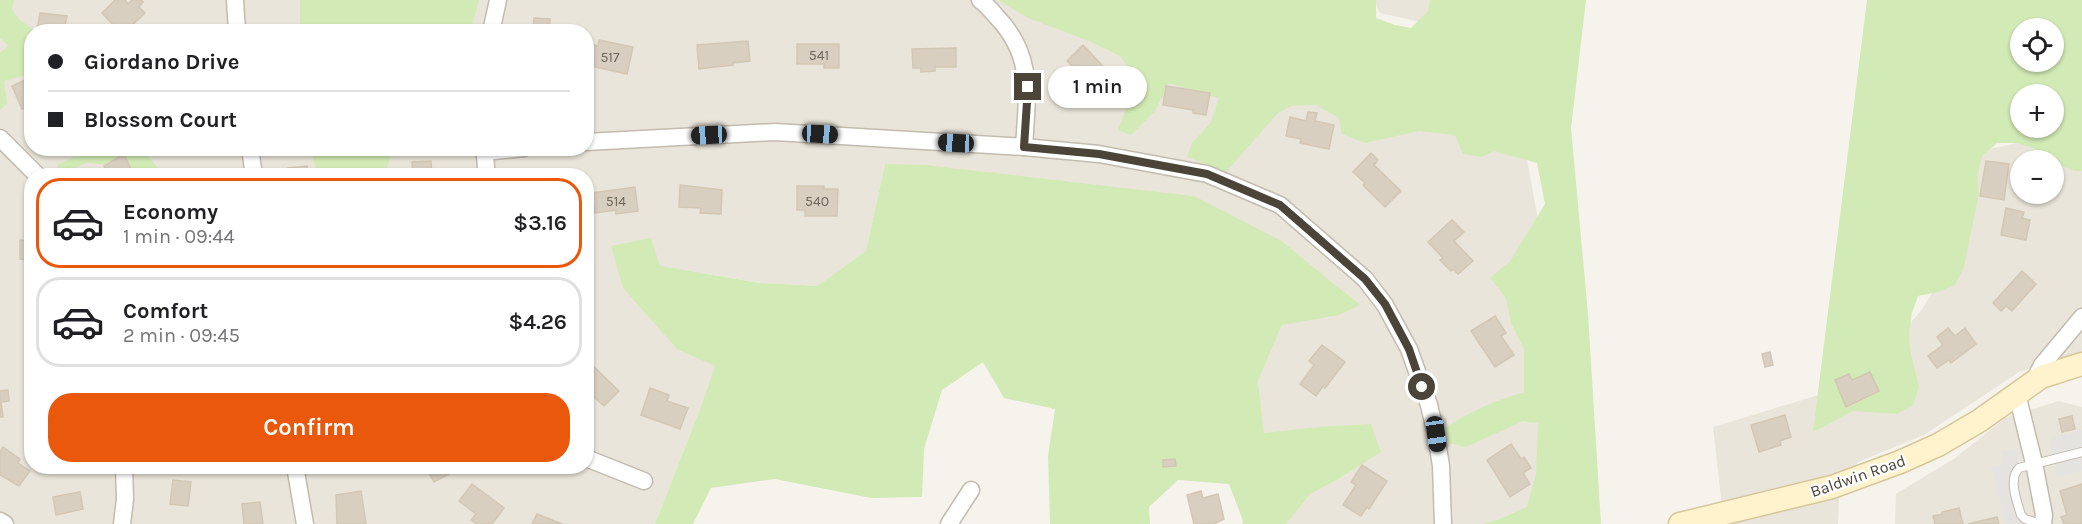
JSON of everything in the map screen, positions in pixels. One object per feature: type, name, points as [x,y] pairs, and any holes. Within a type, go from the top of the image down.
[{"type":"street","points":[[235,0],[236,24]]},
{"type":"street","points":[[493,24],[498,0]]},
{"type":"street","points":[[980,0],[1006,26],[1019,47],[1025,64],[1028,87],[1024,147]]},
{"type":"street","points":[[594,142],[775,132],[1024,147],[1099,154],[1207,174],[1280,205],[1365,279],[1385,304],[1409,349],[1429,405],[1441,466],[1443,524]]},
{"type":"street","points":[[0,138],[30,168]]},
{"type":"street","name":"Baldwin Road","points":[[1680,524],[1792,498],[1868,475],[1938,445],[1979,421],[2024,389],[2082,317]]},
{"type":"street","points":[[2042,524],[2044,515],[2024,389],[2051,373],[2082,364]]},
{"type":"street","points":[[594,461],[644,481]]},
{"type":"street","points":[[123,524],[124,474]]},
{"type":"street","points":[[296,474],[305,524]]},
{"type":"street","points":[[950,524],[971,490]]},
{"type":"street","points":[[0,520],[5,524]]},
{"type":"lane","points":[[2042,524],[2025,519],[2020,515],[2013,479],[2014,472],[2034,463],[2082,452]]},
{"type":"shaded area","points":[[0,0],[305,0],[306,24],[24,24],[24,156],[594,156],[594,24],[371,24],[378,0],[1039,0],[1351,102],[1526,154],[1594,524],[1286,524],[1295,511],[1264,434],[1258,381],[1282,325],[1194,196],[885,164],[866,251],[817,286],[761,283],[701,273],[715,366],[655,524],[0,524]]},
{"type":"shaded area","points":[[1374,0],[1533,0],[1429,24],[1380,13]]},
{"type":"shaded area","points":[[2018,143],[2050,150],[2010,150],[2010,204],[2064,204],[2064,153],[2082,157],[2082,354],[2019,372],[1924,435],[1858,462],[1839,496],[1838,524],[1724,524],[1713,427],[1845,387],[1886,350],[1920,312],[1958,253],[1960,155]]},
{"type":"shaded area","points":[[2059,401],[2082,407],[2082,524],[1895,524],[1896,494],[1955,458],[2005,418]]},
{"type":"shaded area","points":[[2082,430],[2082,471],[2058,477],[2049,438]]},
{"type":"shaded area","points":[[2016,449],[2020,469],[2013,471],[2025,524],[2005,524],[1992,467],[2003,464],[2001,452]]},
{"type":"green space","points":[[0,0],[14,0],[12,10],[25,24],[24,75],[4,81],[7,103],[0,110],[0,53],[8,46],[0,38]]},
{"type":"green space","points":[[300,0],[479,0],[472,24],[300,24]]},
{"type":"green space","points":[[998,0],[1376,0],[1376,18],[1411,28],[1428,11],[1430,0],[1586,0],[1571,128],[1588,314],[1601,524],[1483,524],[1527,507],[1536,475],[1538,423],[1523,421],[1466,447],[1449,443],[1445,428],[1483,407],[1524,392],[1524,349],[1511,323],[1506,298],[1490,278],[1510,261],[1545,204],[1537,163],[1494,151],[1482,157],[1463,154],[1455,135],[1419,131],[1365,143],[1342,134],[1339,118],[1316,105],[1291,106],[1278,113],[1226,172],[1187,157],[1192,143],[1211,122],[1219,98],[1169,83],[1155,111],[1131,135],[1118,130],[1137,79],[1120,56],[1089,41],[1028,18]]},
{"type":"green space","points":[[1867,0],[2082,0],[2082,171],[2064,167],[2064,150],[2038,150],[2018,143],[1997,143],[1982,156],[1977,175],[1979,193],[1964,267],[1955,285],[1938,292],[1918,296],[1912,313],[1909,332],[1910,349],[1919,387],[1913,405],[1897,414],[1853,411],[1813,432]]},
{"type":"green space","points":[[76,156],[148,156],[158,168],[130,168],[125,158],[114,165],[86,163],[75,168],[58,168],[57,165]]},
{"type":"green space","points":[[312,156],[391,156],[387,168],[316,168]]},
{"type":"green space","points":[[885,164],[926,165],[1194,196],[1280,240],[1360,305],[1339,315],[1282,325],[1258,381],[1264,433],[1371,424],[1381,452],[1310,494],[1286,524],[1242,524],[1243,521],[1229,484],[1178,480],[1149,507],[1150,524],[1050,524],[1048,456],[1055,409],[1004,398],[983,362],[942,390],[924,449],[922,497],[871,498],[775,479],[711,488],[693,524],[655,524],[715,366],[677,349],[623,288],[611,246],[651,238],[660,266],[760,283],[817,286],[866,251]]},
{"type":"building","points":[[115,0],[125,0],[128,4],[132,0],[141,0],[143,2],[139,7],[145,13],[133,24],[112,24],[102,13]]},
{"type":"building","points":[[40,13],[67,16],[66,24],[38,24]]},
{"type":"building","points":[[534,18],[550,19],[550,24],[533,24]]},
{"type":"building","points":[[599,40],[633,47],[627,74],[594,67],[594,45],[598,46]]},
{"type":"building","points":[[748,41],[750,61],[699,69],[697,45]]},
{"type":"building","points":[[797,44],[839,44],[839,68],[824,68],[824,64],[797,64]]},
{"type":"building","points":[[1083,45],[1117,81],[1103,95],[1067,61]]},
{"type":"building","points":[[956,48],[956,67],[935,67],[935,71],[921,72],[921,68],[913,68],[912,49]]},
{"type":"building","points":[[24,80],[24,108],[22,109],[12,86]]},
{"type":"building","points":[[1166,86],[1210,93],[1206,115],[1193,113],[1193,110],[1163,105]]},
{"type":"building","points":[[1308,112],[1317,113],[1315,121],[1334,125],[1329,149],[1300,143],[1301,139],[1286,136],[1290,117],[1306,121]]},
{"type":"building","points":[[1371,153],[1378,160],[1374,165],[1401,191],[1385,207],[1353,172]]},
{"type":"building","points":[[121,156],[125,156],[130,168],[105,168],[104,166]]},
{"type":"building","points":[[431,161],[431,168],[412,168],[412,162]]},
{"type":"building","points":[[1986,161],[2009,164],[2004,200],[1980,196]]},
{"type":"building","points":[[680,185],[722,190],[721,214],[700,213],[701,208],[679,207]]},
{"type":"building","points":[[797,186],[824,186],[824,189],[838,189],[837,216],[805,216],[805,210],[797,210]]},
{"type":"building","points":[[635,187],[638,211],[616,214],[616,210],[595,213],[594,193]]},
{"type":"building","points":[[2006,208],[2024,212],[2022,218],[2030,220],[2026,240],[2001,235]]},
{"type":"building","points":[[1452,220],[1464,232],[1454,241],[1473,261],[1458,274],[1453,269],[1451,271],[1440,260],[1443,258],[1428,242]]},
{"type":"building","points":[[20,240],[24,240],[24,259],[20,259]]},
{"type":"building","points":[[2022,271],[2036,284],[2012,311],[2006,306],[2001,311],[1993,303]]},
{"type":"building","points":[[1495,316],[1506,333],[1501,336],[1514,355],[1495,367],[1471,331]]},
{"type":"building","points":[[1948,328],[1955,336],[1965,328],[1976,344],[1951,363],[1949,360],[1937,368],[1928,356],[1943,345],[1937,337]]},
{"type":"building","points":[[1322,345],[1345,362],[1316,396],[1300,384],[1314,365],[1309,361]]},
{"type":"building","points":[[1770,352],[1773,365],[1765,367],[1762,354]]},
{"type":"building","points":[[594,367],[619,391],[604,406],[594,397]]},
{"type":"building","points":[[1870,372],[1879,391],[1846,407],[1835,380],[1849,374],[1852,380]]},
{"type":"building","points":[[650,388],[669,395],[667,401],[688,408],[680,429],[641,415]]},
{"type":"building","points":[[8,390],[9,401],[1,402],[3,417],[0,417],[0,391]]},
{"type":"building","points":[[1785,415],[1791,437],[1780,441],[1781,445],[1759,452],[1751,425]]},
{"type":"building","points":[[2072,416],[2075,429],[2062,432],[2059,419]]},
{"type":"building","points":[[1511,444],[1521,459],[1524,457],[1531,468],[1523,473],[1530,484],[1510,497],[1487,460]]},
{"type":"building","points":[[3,447],[20,459],[18,463],[24,467],[24,474],[28,474],[19,486],[0,475],[0,452]]},
{"type":"building","points":[[1175,459],[1176,466],[1163,467],[1163,460]]},
{"type":"building","points":[[1362,465],[1387,481],[1369,509],[1367,507],[1361,516],[1343,505],[1356,485],[1351,482]]},
{"type":"building","points":[[430,474],[449,474],[434,482]]},
{"type":"building","points":[[173,480],[191,482],[188,506],[170,504]]},
{"type":"building","points":[[472,484],[504,508],[492,524],[477,524],[471,520],[476,514],[459,501]]},
{"type":"building","points":[[2082,484],[2082,524],[2064,524],[2061,517],[2067,515],[2060,491]]},
{"type":"building","points":[[361,491],[366,524],[337,524],[336,495]]},
{"type":"building","points":[[1201,491],[1203,498],[1218,494],[1224,519],[1214,524],[1194,524],[1187,495]]},
{"type":"building","points":[[80,492],[83,509],[56,515],[53,497]]},
{"type":"building","points":[[260,502],[263,524],[244,524],[242,504]]},
{"type":"building","points":[[1959,508],[1963,524],[1935,524],[1933,516]]},
{"type":"building","points":[[537,514],[562,524],[532,524]]},
{"type":"building","points":[[1997,517],[1999,524],[1968,524]]},
{"type":"route","points":[[1028,87],[1024,147],[1099,154],[1207,174],[1280,205],[1365,279],[1385,304],[1409,349],[1422,387]]}]
